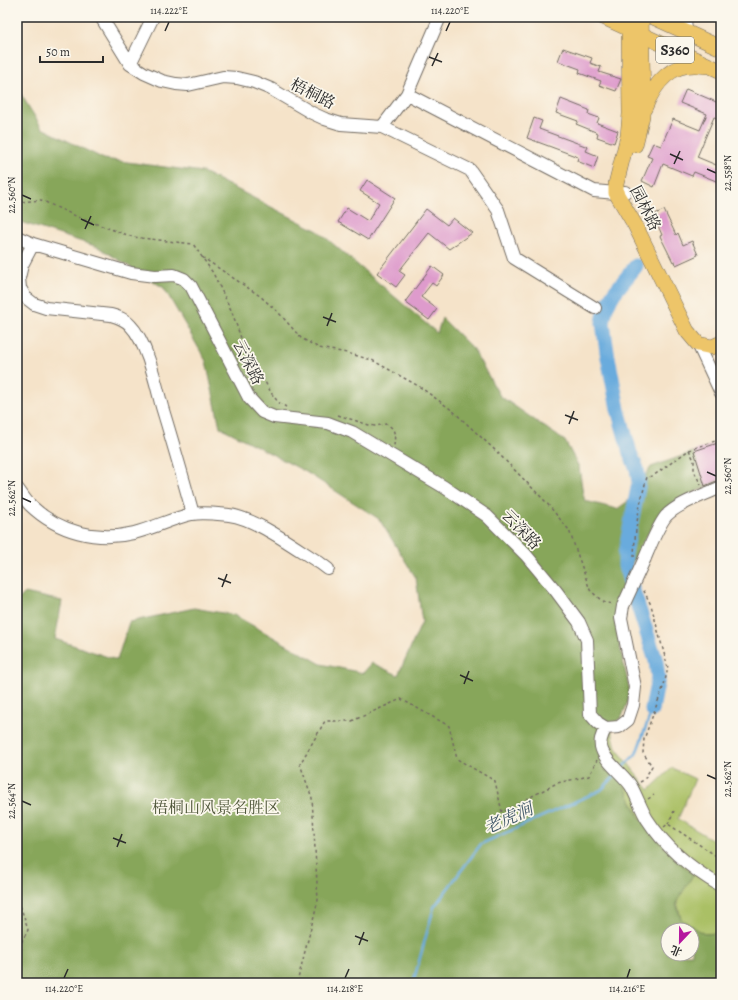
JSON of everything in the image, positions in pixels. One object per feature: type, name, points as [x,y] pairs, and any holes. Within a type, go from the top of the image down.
[{"type":"main road","name":"S360","points":[[603,17],[628,23],[643,35],[718,70]]},
{"type":"main road","name":"园林路","points":[[621,193],[625,186],[642,116],[643,35],[641,17]]},
{"type":"main road","name":"S360","points":[[653,17],[685,24],[721,48]]},
{"type":"main road","name":"园林路","points":[[628,23],[630,114],[628,136],[616,184],[694,328],[698,344]]},
{"type":"main road","points":[[642,116],[652,92],[670,72],[680,67],[690,65],[718,70]]},
{"type":"main road","points":[[698,344],[712,348],[721,343]]},
{"type":"street","name":"梧桐路","points":[[100,17],[130,64],[150,76],[162,81],[188,85],[223,77],[237,78],[254,82],[271,89],[325,119],[341,124],[382,127]]},
{"type":"street","points":[[130,64],[153,17]]},
{"type":"street","points":[[440,17],[407,94],[382,127],[470,170],[498,210],[514,258],[595,308]]},
{"type":"street","points":[[407,94],[594,191],[621,193]]},
{"type":"street","points":[[17,237],[33,244],[22,265],[19,278],[20,288],[25,296],[34,304],[46,308],[111,315],[122,318],[137,334],[144,348],[153,374],[193,514]]},
{"type":"street","name":"云深路","points":[[33,244],[131,273],[155,276],[174,275],[184,279],[191,286],[249,398],[262,412],[274,418],[328,423],[352,432],[444,487],[487,516],[526,555],[579,622],[587,640],[590,714],[598,723],[606,728]]},
{"type":"street","name":"园林路","points":[[698,344],[721,393]]},
{"type":"street","points":[[721,487],[680,506],[666,516],[654,539],[640,558],[623,606],[622,618],[635,687],[633,705],[628,720],[619,727],[606,728],[601,740],[602,750],[607,761],[618,771],[631,787],[647,819],[657,833],[679,856],[697,871],[721,886]]},
{"type":"street","points":[[17,488],[30,504],[47,518],[66,529],[86,535],[107,537],[134,533],[193,514],[231,515],[245,519],[259,526],[328,569]]},
{"type":"path","points":[[17,199],[22,202],[41,200],[80,218],[133,237],[193,244],[213,273],[232,312],[243,344],[272,394],[278,402],[289,410]]},
{"type":"path","points":[[202,257],[260,296],[279,313],[301,338],[319,348],[347,353],[372,360],[420,387],[453,411],[496,451],[545,501],[569,530],[590,590],[603,602],[623,606]]},
{"type":"path","points":[[333,415],[340,415],[370,426],[386,424],[391,426],[395,433],[394,457]]},
{"type":"path","points":[[640,558],[635,531],[647,477],[653,476],[689,450],[721,439]]},
{"type":"path","points":[[689,450],[694,460],[694,471],[706,494]]},
{"type":"path","points":[[631,787],[644,780],[652,766],[643,753],[644,739],[664,685],[668,668],[651,604],[642,587]]},
{"type":"path","points":[[297,983],[318,900],[312,798],[300,764],[325,721],[352,721],[401,699],[449,726],[457,759],[495,781],[502,812],[557,783],[589,776],[602,750]]},
{"type":"path","points":[[657,833],[668,824],[674,811]]},
{"type":"path","points":[[668,824],[721,859]]},
{"type":"path","points":[[17,901],[20,905],[28,930],[17,950]]},
{"type":"green space","name":"梧桐山风景名胜区","points":[[17,88],[42,128],[104,159],[203,172],[318,231],[437,333],[442,318],[473,349],[500,396],[565,441],[579,467],[585,501],[617,509],[627,502],[651,467],[721,442],[721,479],[677,501],[658,517],[642,544],[623,582],[616,613],[620,647],[629,687],[628,701],[622,717],[597,738],[624,785],[638,815],[664,847],[693,875],[676,903],[681,919],[686,922],[660,922],[660,962],[700,962],[700,931],[704,934],[721,933],[721,983],[17,983],[17,601],[25,593],[62,601],[55,639],[117,660],[129,622],[194,608],[234,615],[321,664],[363,673],[372,663],[398,675],[422,622],[416,578],[379,519],[306,472],[220,427],[206,361],[164,288],[98,247],[17,221]]},
{"type":"green space","points":[[601,730],[612,731],[616,748],[649,790],[672,768],[695,779],[678,819],[721,845],[721,933],[704,934],[700,931],[700,922],[686,922],[681,919],[664,847],[638,815],[624,785],[607,767]]},
{"type":"building","points":[[563,48],[592,58],[590,63],[601,67],[599,72],[621,79],[616,91],[599,85],[601,81],[579,73],[580,69],[558,61]]},
{"type":"building","points":[[686,89],[721,104],[721,112],[718,118],[714,117],[697,157],[721,167],[721,183],[694,172],[692,176],[663,164],[654,187],[642,181],[652,158],[647,156],[653,143],[661,146],[673,119],[700,130],[707,114],[680,103]]},
{"type":"building","points":[[561,99],[589,110],[588,114],[599,118],[597,123],[618,131],[614,143],[597,137],[598,133],[576,124],[578,121],[556,113]]},
{"type":"building","points":[[534,118],[542,121],[539,129],[588,147],[586,151],[598,156],[594,168],[577,161],[578,157],[527,138]]},
{"type":"building","points":[[367,180],[395,198],[368,240],[338,222],[347,208],[368,221],[379,203],[360,191]]},
{"type":"building","points":[[426,209],[447,225],[453,218],[472,233],[449,249],[429,233],[399,271],[405,275],[396,287],[377,273]]},
{"type":"building","points":[[664,210],[676,235],[678,233],[683,245],[692,241],[698,255],[676,265],[675,261],[673,262],[660,236],[662,235],[656,221],[658,221],[655,214]]},
{"type":"building","points":[[432,266],[444,275],[436,286],[432,283],[421,297],[437,309],[429,320],[405,302]]},
{"type":"building","points":[[721,442],[721,479],[705,486],[694,451]]},
{"type":"waterway","points":[[636,266],[614,293],[606,307],[603,323],[618,409],[630,453],[637,469],[639,483],[625,554],[625,566],[656,661],[658,678],[652,710]]},
{"type":"waterway","name":"老虎涧","points":[[621,769],[636,754],[652,710]]},
{"type":"waterway","name":"老虎涧","points":[[413,983],[434,907],[481,844],[601,790],[617,774]]}]
